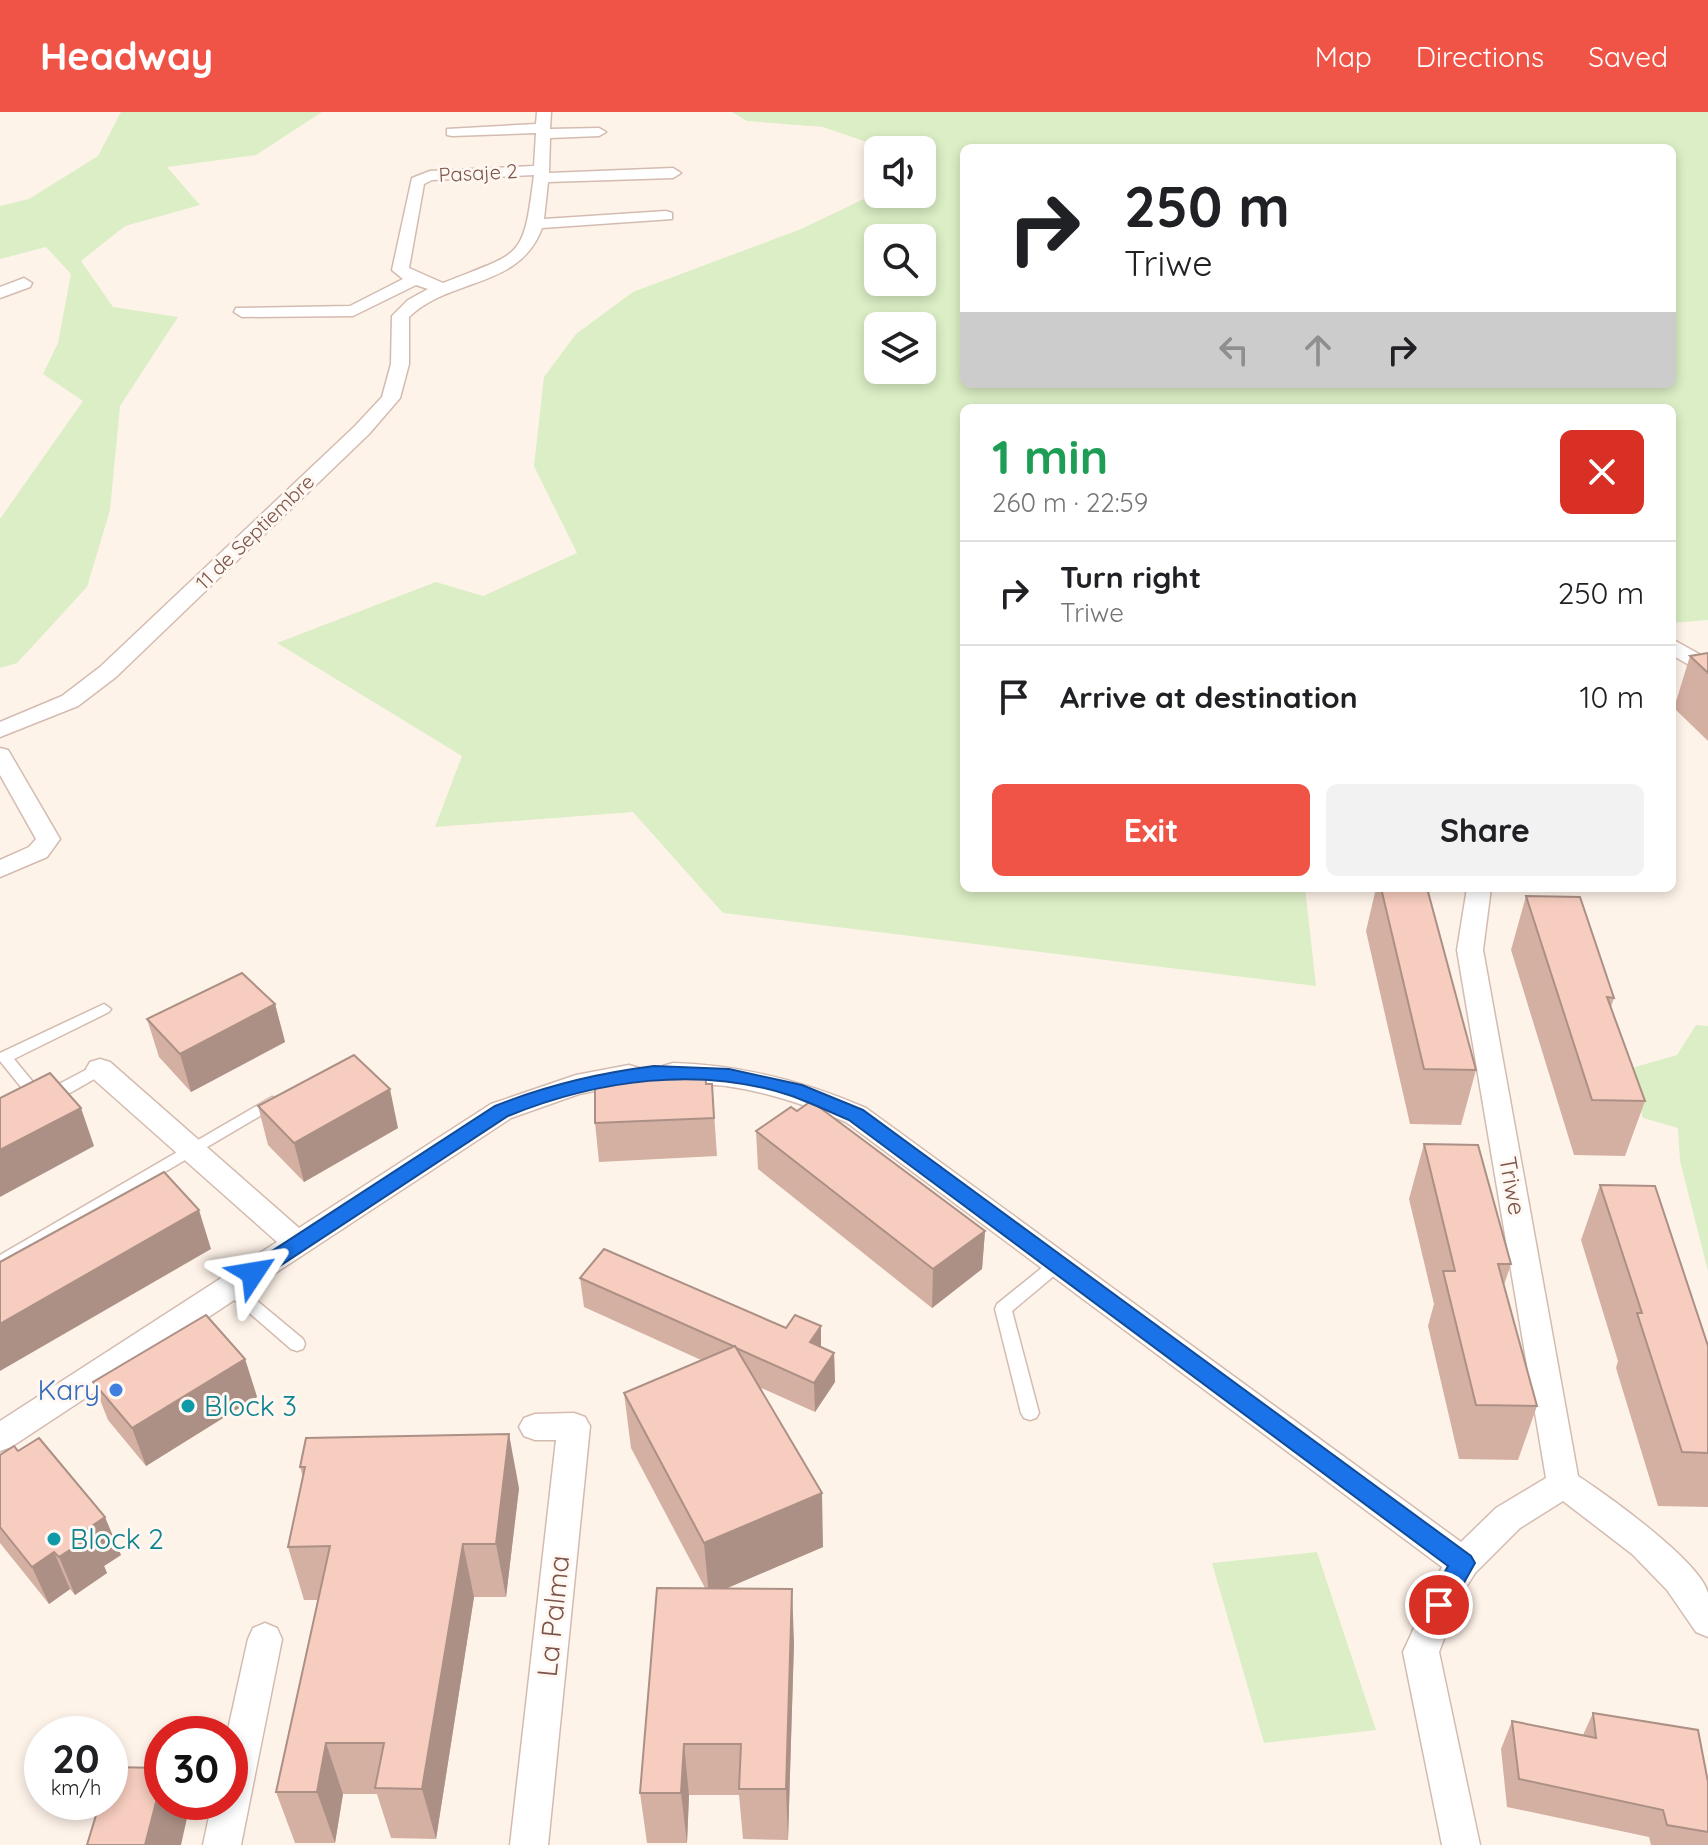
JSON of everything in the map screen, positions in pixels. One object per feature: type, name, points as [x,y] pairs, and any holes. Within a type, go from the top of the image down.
[{"type":"street","points":[[452,132],[543,125],[599,132]]},
{"type":"street","points":[[242,312],[353,311],[415,279],[443,288],[495,269],[522,254],[535,232],[543,125]]},
{"type":"street","name":"Pasaje 2","points":[[415,279],[400,270],[417,181],[430,176],[673,173]]},
{"type":"street","points":[[536,224],[666,216]]},
{"type":"street","points":[[0,293],[24,283]]},
{"type":"street","name":"11 de Septiembre","points":[[0,730],[70,701],[108,672],[362,430],[391,398],[400,364],[400,316],[409,305],[443,288]]},
{"type":"street","points":[[1676,648],[1708,669]]},
{"type":"street","points":[[0,755],[48,839],[38,852],[0,869]]},
{"type":"street","name":"Triwe","points":[[1478,892],[1470,950],[1563,1484]]},
{"type":"street","points":[[100,1069],[298,1244]]},
{"type":"street","points":[[0,1438],[501,1111],[576,1085],[615,1077],[694,1073],[762,1081],[816,1097],[856,1115],[1055,1266],[1463,1563]]},
{"type":"street","name":"La Palma","points":[[529,1845],[574,1426],[535,1427]]},
{"type":"street","points":[[1461,1845],[1421,1652],[1446,1590],[1463,1563],[1508,1518],[1563,1484],[1626,1527],[1653,1552],[1679,1580],[1708,1621]]},
{"type":"street","points":[[222,1845],[265,1639]]},
{"type":"lane","points":[[100,1069],[33,1104],[5,1057],[104,1009]]},
{"type":"lane","points":[[0,1263],[282,1096]]},
{"type":"lane","points":[[1030,1413],[1003,1309],[1055,1266]]},
{"type":"lane","points":[[231,1288],[297,1344]]},
{"type":"green space","points":[[121,112],[322,112],[256,155],[167,167],[200,205],[125,226],[81,261],[113,307],[178,317],[120,406],[110,510],[87,587],[17,663],[0,668],[0,519],[83,401],[43,374],[58,343],[71,274],[46,247],[0,259],[0,206],[29,199],[98,156]]},
{"type":"green space","points":[[732,112],[1708,112],[1708,620],[1676,623],[1676,404],[960,404],[960,892],[1305,892],[1316,986],[723,913],[633,812],[435,827],[462,756],[277,643],[436,582],[483,596],[577,553],[534,466],[544,377],[576,334],[633,292],[801,229],[864,199],[864,208],[936,208],[936,136],[864,136],[864,141],[823,127],[747,121]]},
{"type":"green space","points":[[1696,1025],[1708,1026],[1708,1271],[1680,1161],[1678,1128],[1643,1118],[1628,1069],[1677,1055]]},
{"type":"green space","points":[[1317,1552],[1376,1730],[1264,1743],[1212,1563]]},
{"type":"building","points":[[1708,653],[1708,673],[1690,656]]},
{"type":"building","points":[[1382,892],[1428,892],[1476,1070],[1424,1069]]},
{"type":"building","points":[[1526,896],[1580,897],[1614,998],[1607,997],[1645,1101],[1592,1100]]},
{"type":"building","points":[[242,973],[275,1004],[180,1054],[147,1019]]},
{"type":"building","points":[[354,1055],[390,1089],[294,1143],[258,1106]]},
{"type":"building","points":[[705,1070],[706,1084],[712,1084],[714,1118],[595,1123],[595,1076]]},
{"type":"building","points":[[50,1073],[81,1108],[0,1150],[0,1098]]},
{"type":"building","points":[[811,1101],[985,1231],[933,1269],[756,1131],[791,1107],[797,1111]]},
{"type":"building","points":[[1424,1144],[1478,1145],[1511,1264],[1498,1264],[1537,1406],[1476,1405],[1443,1271],[1455,1271]]},
{"type":"building","points":[[164,1172],[199,1210],[0,1324],[0,1262]]},
{"type":"building","points":[[1600,1185],[1655,1186],[1708,1346],[1708,1453],[1682,1452],[1637,1313],[1642,1313]]},
{"type":"building","points":[[604,1249],[786,1328],[795,1315],[821,1326],[810,1342],[834,1353],[814,1383],[580,1278]]},
{"type":"building","points":[[206,1315],[245,1359],[132,1428],[93,1382]]},
{"type":"building","points":[[735,1346],[822,1493],[704,1543],[624,1393]]},
{"type":"building","points":[[509,1434],[496,1544],[463,1544],[422,1789],[375,1788],[384,1743],[326,1743],[317,1792],[276,1792],[330,1546],[288,1547],[305,1467],[300,1467],[306,1438]]},
{"type":"building","points":[[39,1438],[105,1517],[86,1530],[91,1536],[59,1557],[54,1552],[32,1567],[0,1527],[0,1455],[14,1446],[18,1451]]},
{"type":"building","points":[[657,1588],[792,1589],[786,1789],[739,1789],[741,1744],[684,1744],[681,1793],[640,1793]]},
{"type":"building","points":[[1593,1713],[1698,1730],[1708,1782],[1708,1832],[1667,1825],[1663,1810],[1519,1779],[1512,1721],[1596,1738]]},
{"type":"building","points":[[128,1767],[144,1768],[144,1820],[151,1820],[145,1845],[87,1845],[95,1820],[128,1820]]},
{"type":"place","name":"Kary","points":[[116,1390]]},
{"type":"place","name":"Block 3","points":[[188,1406]]},
{"type":"place","name":"Block 2","points":[[54,1539]]},
{"type":"route","points":[[253,1273],[501,1111],[538,1096],[615,1077],[654,1073],[729,1075],[795,1090],[856,1115],[1055,1266],[1463,1563],[1439,1605]]}]
